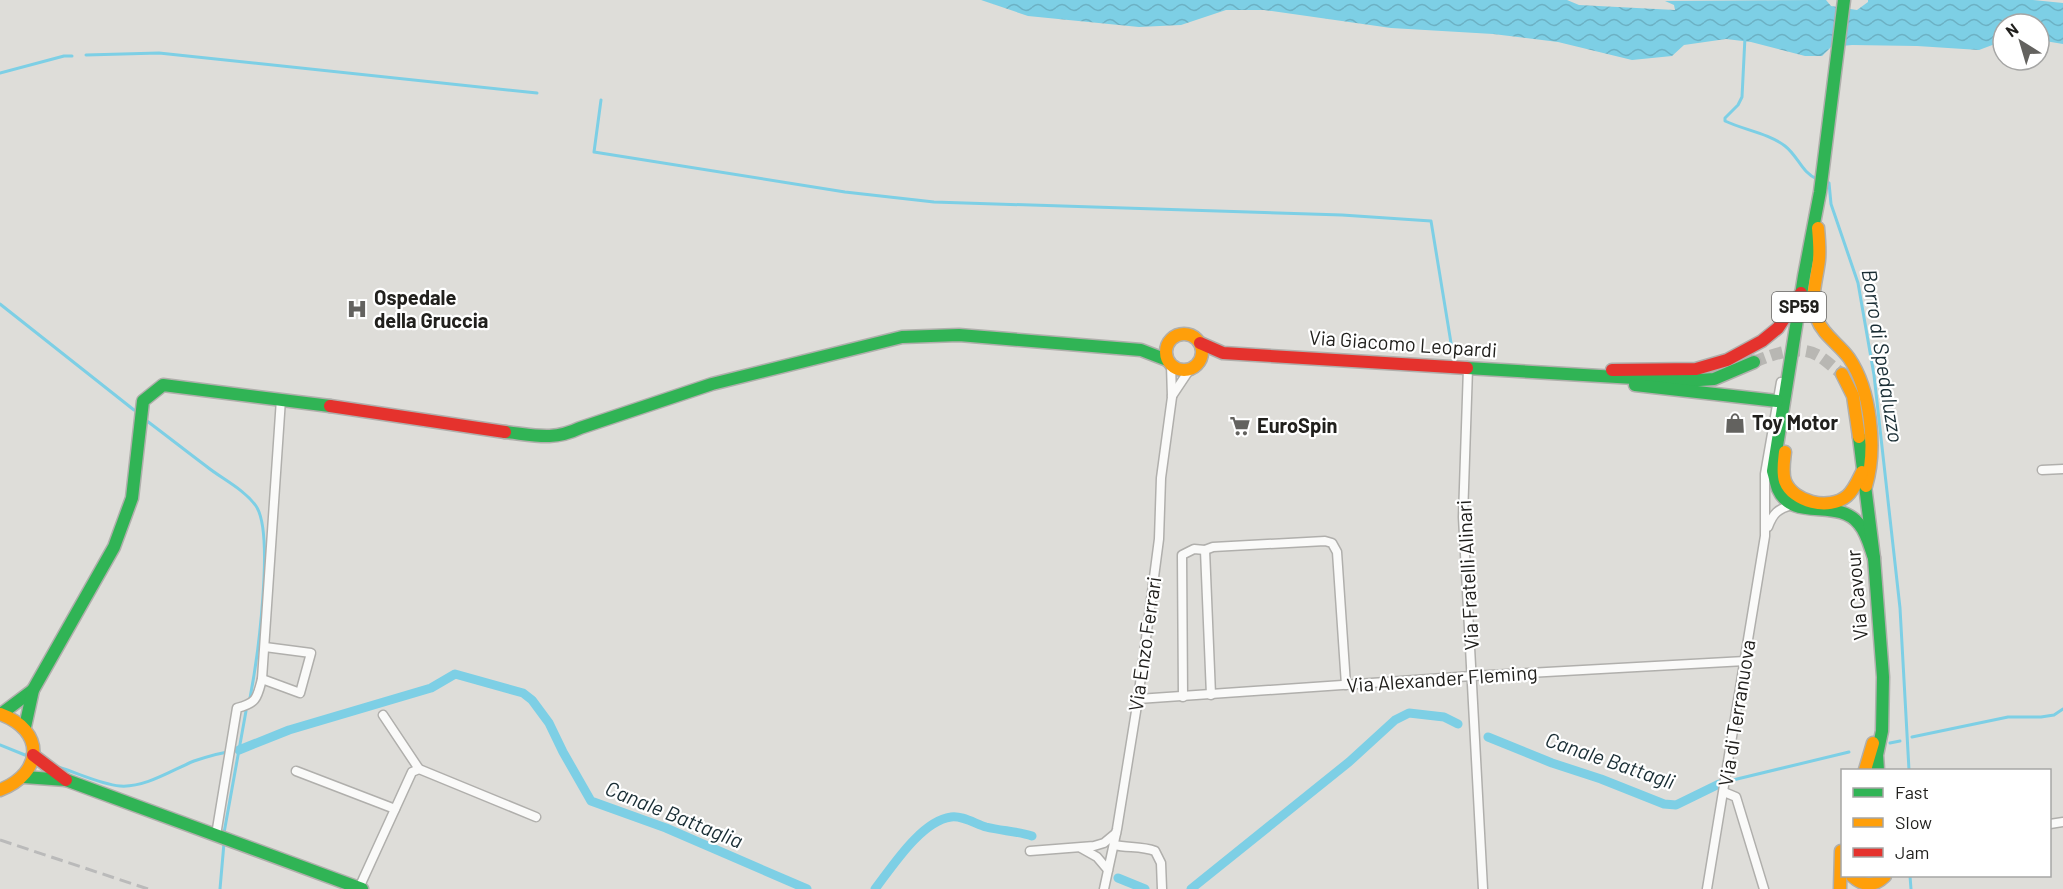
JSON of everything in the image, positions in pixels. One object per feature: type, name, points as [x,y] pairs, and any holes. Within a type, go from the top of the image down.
[{"type":"street","name":"SP59","points":[[1792,505],[1776,487],[1773,471],[1801,292],[1820,192],[1844,0]]},
{"type":"street","name":"Via Cavour","points":[[1820,192],[1822,199],[1818,221],[1819,257],[1814,301],[1817,319],[1857,371],[1864,393],[1870,431],[1871,474],[1865,488]]},
{"type":"street","points":[[1818,221],[1783,466],[1785,481],[1797,496],[1808,501],[1833,502],[1844,498],[1854,489],[1862,472]]},
{"type":"street","name":"Via Giacomo Leopardi","points":[[1581,374],[1628,368],[1696,369],[1719,364],[1764,339],[1778,328],[1801,292]]},
{"type":"street","name":"Via di Terranuova","points":[[1707,889],[1765,536],[1765,474],[1777,401],[1796,326]]},
{"type":"street","name":"Via Giacomo Leopardi","points":[[33,690],[114,547],[132,498],[143,401],[163,385],[281,399],[550,437],[565,435],[712,384],[902,337],[959,336],[1141,350],[1168,343],[1176,336],[1186,334],[1223,353],[1685,381],[1714,379],[1754,362]]},
{"type":"street","points":[[1168,343],[1166,349],[1169,363]]},
{"type":"street","points":[[1172,397],[1202,353],[1200,343]]},
{"type":"street","name":"Via Giacomo Leopardi","points":[[1141,350],[1180,370],[1223,353]]},
{"type":"street","name":"Via Enzo Ferrari","points":[[1104,889],[1114,845],[1138,699],[1159,539],[1161,478],[1172,397],[1169,363]]},
{"type":"street","name":"Via Fratelli Alinari","points":[[1468,368],[1463,517],[1483,889]]},
{"type":"street","name":"Via Giacomo Leopardi","points":[[1581,374],[1628,384],[1777,401]]},
{"type":"street","name":"Via Cavour","points":[[1842,374],[1853,396],[1874,558],[1883,700],[1882,730],[1877,755],[1878,769]]},
{"type":"street","points":[[216,835],[237,708],[250,705],[258,697],[262,679],[281,399]]},
{"type":"street","points":[[2042,470],[2063,469]]},
{"type":"street","points":[[1792,505],[1806,509],[1845,513],[1857,520],[1874,558]]},
{"type":"street","name":"Via di Terranuova","points":[[1765,536],[1771,518],[1778,509],[1792,505]]},
{"type":"street","points":[[1183,697],[1182,555],[1194,549],[1205,550],[1213,547],[1314,541],[1332,543],[1337,552],[1346,685]]},
{"type":"street","points":[[1205,550],[1211,695]]},
{"type":"street","points":[[262,679],[300,693],[311,653],[265,647]]},
{"type":"street","name":"Via Alexander Fleming","points":[[1138,699],[1472,675],[1745,662]]},
{"type":"street","points":[[1,714],[33,690]]},
{"type":"street","points":[[25,727],[33,690]]},
{"type":"street","name":"Via Cavour","points":[[1866,769],[1883,700]]},
{"type":"street","points":[[0,790],[15,784],[24,777],[33,754],[30,735],[25,727],[18,721],[1,714]]},
{"type":"street","points":[[383,715],[419,769],[536,817]]},
{"type":"street","points":[[33,754],[66,780]]},
{"type":"street","points":[[24,777],[66,780],[361,889],[412,772],[419,769]]},
{"type":"street","points":[[296,771],[395,808]]},
{"type":"street","points":[[1724,792],[1736,797],[1764,889]]},
{"type":"street","points":[[1030,851],[1081,848],[1104,843],[1116,833]]},
{"type":"street","points":[[1114,845],[1124,848],[1147,848],[1155,851],[1161,863],[1162,889]]},
{"type":"street","points":[[1081,848],[1097,857],[1108,870]]},
{"type":"street","points":[[1840,889],[1841,870]]},
{"type":"street","points":[[1853,877],[1863,884],[1880,880]]},
{"type":"water","points":[[981,0],[1567,0],[1579,5],[1675,10],[1674,5],[1665,1],[1826,0],[1831,6],[1857,10],[1868,0],[2033,0],[2063,3],[2063,44],[2051,42],[2051,12],[1991,12],[1991,46],[1979,50],[1852,45],[1831,47],[1822,56],[1805,56],[1751,42],[1726,39],[1684,45],[1672,56],[1632,60],[1558,42],[1493,34],[1391,28],[1264,10],[1226,10],[1181,25],[1139,27],[1028,16]]},
{"type":"waterway","name":"Borro di Spedaluzzo","points":[[1745,37],[1742,97],[1725,121],[1764,135],[1785,146],[1808,173],[1817,179]]},
{"type":"waterway","points":[[86,55],[159,53],[537,93]]},
{"type":"waterway","points":[[0,73],[64,56],[72,56]]},
{"type":"waterway","points":[[601,100],[594,152],[845,192],[934,202],[1342,215],[1431,221],[1452,349]]},
{"type":"waterway","name":"Borro di Spedaluzzo","points":[[1826,182],[1829,183],[1831,204],[1858,283],[1874,375],[1900,608],[1909,769]]},
{"type":"waterway","points":[[0,304],[134,410]]},
{"type":"waterway","points":[[147,421],[239,489],[256,506],[264,543],[264,570],[257,657],[250,698]]},
{"type":"waterway","name":"Canale Battaglia","points":[[239,750],[289,730],[431,688],[455,674],[523,693],[532,700],[549,723],[591,801],[666,828],[807,889]]},
{"type":"waterway","name":"Canale Battagli","points":[[1912,737],[2008,717],[2054,715],[2063,709]]},
{"type":"waterway","points":[[224,833],[246,711]]},
{"type":"waterway","points":[[1191,889],[1349,762],[1395,720],[1409,713],[1444,717],[1458,724]]},
{"type":"waterway","name":"Canale Battagli","points":[[1488,737],[1664,804],[1676,805],[1719,784]]},
{"type":"waterway","name":"Canale Battagli","points":[[1890,743],[1900,741]]},
{"type":"waterway","points":[[0,745],[25,755]]},
{"type":"waterway","points":[[58,767],[105,783],[129,786],[158,778],[194,761],[239,750]]},
{"type":"waterway","name":"Canale Battagli","points":[[1733,780],[1849,752]]},
{"type":"waterway","name":"Canale Battaglia","points":[[875,889],[908,846],[940,820],[959,817],[986,827],[1032,836]]},
{"type":"waterway","points":[[220,889],[224,843]]},
{"type":"waterway","name":"Borro di Spedaluzzo","points":[[1910,877],[1911,889]]},
{"type":"waterway","name":"Canale Battaglia","points":[[1118,878],[1145,889]]},
{"type":"tunnel","points":[[1754,362],[1778,353],[1811,352],[1842,374]]},
{"type":"railway","points":[[0,840],[148,889]]},
{"type":"traffic: fast","points":[[1844,0],[1820,192],[1804,276],[1773,471],[1778,489],[1785,499],[1794,505],[1840,512],[1850,516],[1864,532],[1874,558]]},
{"type":"traffic: fast","points":[[505,432],[543,436],[561,435],[712,384],[902,337],[959,335],[1141,350],[1167,360]]},
{"type":"traffic: fast","points":[[1467,368],[1685,381],[1714,379],[1754,362]]},
{"type":"traffic: fast","points":[[25,727],[33,690],[114,547],[132,498],[143,401],[163,385],[330,406]]},
{"type":"traffic: fast","points":[[1635,385],[1777,401]]},
{"type":"traffic: fast","points":[[1859,437],[1874,558],[1883,677],[1882,731],[1877,755],[1878,769]]},
{"type":"traffic: fast","points":[[1,714],[33,690]]},
{"type":"traffic: fast","points":[[24,777],[66,780],[362,889]]},
{"type":"traffic: slow","points":[[1818,228],[1819,256],[1814,297],[1815,312],[1823,330],[1849,358],[1867,403],[1871,455],[1866,486]]},
{"type":"traffic: slow","points":[[1184,334],[1197,339],[1202,352],[1197,365],[1184,370],[1171,365],[1166,352],[1171,339],[1184,334]]},
{"type":"traffic: slow","points":[[1842,374],[1853,396],[1859,437]]},
{"type":"traffic: slow","points":[[1785,452],[1783,470],[1785,481],[1796,494],[1812,502],[1839,501],[1854,488],[1862,472]]},
{"type":"traffic: slow","points":[[0,714],[15,721],[25,730],[31,741],[33,752],[31,763],[25,773],[14,783],[0,790]]},
{"type":"traffic: slow","points":[[1865,769],[1873,743]]},
{"type":"traffic: slow","points":[[1840,889],[1841,851]]},
{"type":"traffic: slow","points":[[1853,877],[1868,884],[1877,882],[1884,877]]},
{"type":"traffic: jam","points":[[1612,370],[1696,369],[1727,360],[1762,341],[1778,328],[1801,293]]},
{"type":"traffic: jam","points":[[1200,343],[1223,353],[1467,368]]},
{"type":"traffic: jam","points":[[330,406],[505,432]]},
{"type":"traffic: jam","points":[[33,755],[66,780]]},
{"type":"place","name":"Ospedale della Gruccia","points":[[357,309]]},
{"type":"place","name":"Toy Motor","points":[[1735,423]]},
{"type":"place","name":"EuroSpin","points":[[1240,426]]}]
